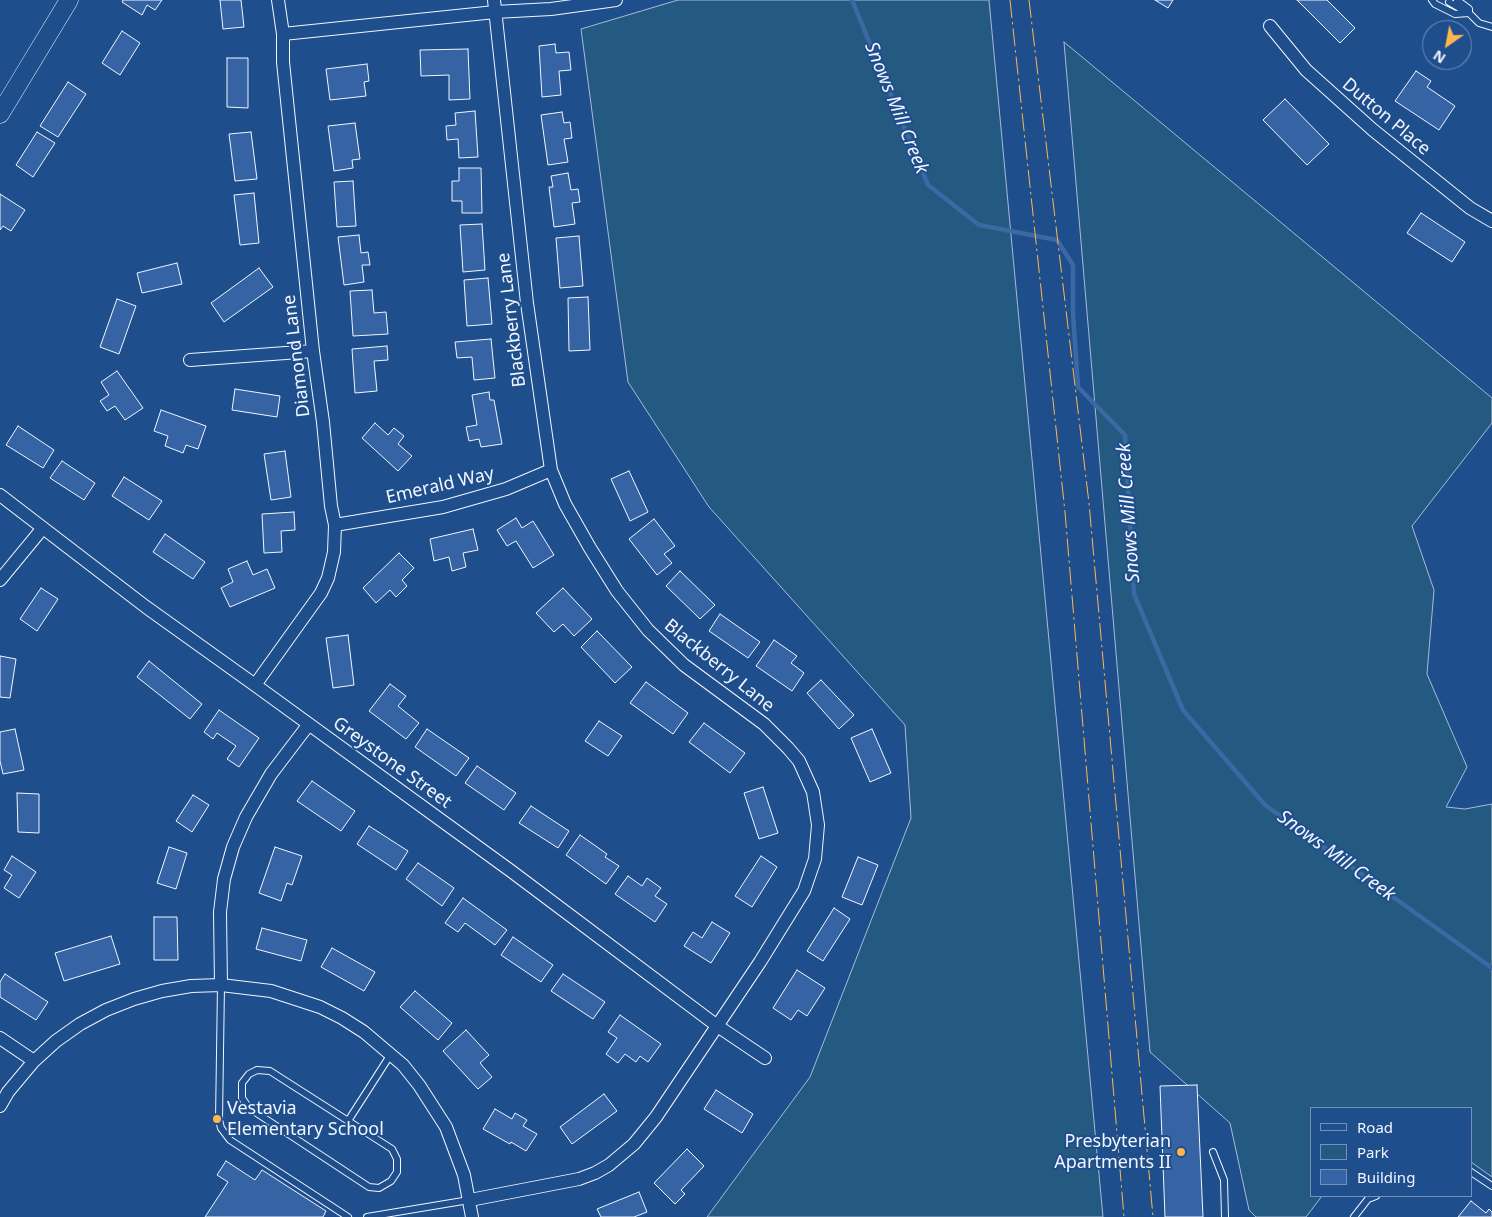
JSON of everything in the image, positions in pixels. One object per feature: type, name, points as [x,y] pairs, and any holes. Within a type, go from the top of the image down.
[{"type":"main road","points":[[0,114],[69,0]]},
{"type":"street","name":"Diamond Lane","points":[[255,685],[321,593],[328,578],[334,552],[335,525],[331,506],[323,422],[312,351],[283,62],[283,34],[278,0]]},
{"type":"street","points":[[283,34],[494,6],[551,9],[616,0]]},
{"type":"street","name":"Blackberry Lane","points":[[470,1200],[579,1179],[609,1165],[634,1144],[656,1117],[760,962],[804,891],[810,876],[818,842],[818,826],[813,792],[798,761],[764,724],[684,665],[648,630],[617,592],[590,548],[566,504],[551,470],[526,303],[494,6]]},
{"type":"street","name":"Dutton Place","points":[[1270,26],[1306,70],[1373,130],[1470,208],[1492,221]]},
{"type":"street","points":[[190,360],[312,351]]},
{"type":"street","name":"Emerald Way","points":[[335,525],[443,507],[506,489],[551,470]]},
{"type":"street","name":"Greystone Street","points":[[0,495],[146,607],[503,866],[716,1026],[765,1058]]},
{"type":"street","points":[[0,580],[42,529]]},
{"type":"street","points":[[221,985],[220,912],[224,879],[233,847],[246,817],[272,774],[309,724]]},
{"type":"street","points":[[0,1106],[8,1092],[34,1061],[56,1041],[80,1024],[124,1002],[162,991],[191,986],[221,985],[271,991],[320,1007],[342,1018],[364,1032],[391,1054],[419,1084],[434,1105],[446,1128],[464,1175],[472,1217]]},
{"type":"street","points":[[0,1038],[34,1061]]},
{"type":"lane","points":[[1432,0],[1435,4],[1454,14],[1469,11]]},
{"type":"lane","points":[[1457,0],[1479,23],[1492,27]]},
{"type":"lane","points":[[1469,11],[1470,0]]},
{"type":"lane","points":[[1449,2],[1469,11]]},
{"type":"lane","points":[[221,985],[221,1128],[230,1140],[348,1217]]},
{"type":"lane","points":[[348,1121],[391,1054]]},
{"type":"lane","points":[[257,1070],[270,1071],[348,1121],[392,1149],[398,1159],[397,1172],[391,1181],[378,1188],[369,1187],[273,1124],[249,1108],[242,1098],[242,1083],[249,1074],[257,1070]]},
{"type":"lane","points":[[1213,1152],[1224,1180],[1225,1217]]},
{"type":"lane","points":[[1472,1173],[1492,1186]]},
{"type":"lane","points":[[1354,1217],[1368,1199],[1373,1197]]},
{"type":"lane","points":[[367,1217],[470,1200]]},
{"type":"green space","points":[[678,0],[989,0],[1103,1217],[707,1217],[810,1077],[911,818],[905,725],[709,507],[628,382],[581,29]]},
{"type":"green space","points":[[1064,42],[1492,398],[1492,423],[1412,526],[1434,590],[1427,674],[1467,767],[1446,807],[1465,809],[1492,804],[1492,1177],[1472,1163],[1472,1107],[1310,1107],[1310,1197],[1321,1197],[1306,1217],[1256,1217],[1249,1210],[1230,1123],[1150,1052]]},
{"type":"building","points":[[123,0],[162,0],[155,10],[147,5],[142,15],[122,2]]},
{"type":"building","points":[[220,0],[241,0],[244,27],[223,29]]},
{"type":"building","points":[[1155,0],[1173,0],[1168,8]]},
{"type":"building","points":[[1297,0],[1327,0],[1355,28],[1340,43]]},
{"type":"building","points":[[122,31],[140,43],[120,75],[102,63]]},
{"type":"building","points":[[555,44],[556,53],[569,52],[571,70],[559,71],[561,95],[542,97],[539,46]]},
{"type":"building","points":[[468,49],[470,99],[449,100],[449,75],[421,76],[420,50]]},
{"type":"building","points":[[227,58],[248,58],[248,108],[227,107]]},
{"type":"building","points":[[367,64],[369,81],[364,82],[366,96],[330,100],[326,69]]},
{"type":"building","points":[[1416,71],[1431,81],[1427,87],[1455,106],[1439,130],[1395,101]]},
{"type":"building","points":[[68,82],[86,94],[58,137],[40,126]]},
{"type":"building","points":[[1285,99],[1329,144],[1307,165],[1263,120]]},
{"type":"building","points":[[475,111],[478,157],[459,158],[458,139],[447,140],[446,126],[456,125],[455,113]]},
{"type":"building","points":[[562,112],[564,123],[570,122],[572,138],[564,139],[568,162],[548,165],[541,115]]},
{"type":"building","points":[[355,123],[360,159],[352,160],[353,168],[334,171],[328,126]]},
{"type":"building","points":[[37,132],[55,143],[33,177],[16,165]]},
{"type":"building","points":[[251,132],[257,179],[235,181],[229,134]]},
{"type":"building","points":[[459,168],[481,168],[482,213],[462,213],[462,201],[452,201],[452,181],[459,181]]},
{"type":"building","points":[[568,173],[571,190],[578,189],[580,202],[572,203],[575,224],[554,227],[549,187],[553,187],[551,176]]},
{"type":"building","points":[[353,181],[356,226],[337,227],[334,182]]},
{"type":"building","points":[[254,193],[259,243],[240,245],[234,195]]},
{"type":"building","points":[[0,194],[25,210],[11,231],[3,226],[0,230]]},
{"type":"building","points":[[1421,213],[1465,242],[1452,262],[1407,233]]},
{"type":"building","points":[[482,224],[485,270],[463,272],[460,225]]},
{"type":"building","points":[[359,235],[361,253],[368,252],[370,265],[362,265],[364,282],[344,285],[338,237]]},
{"type":"building","points":[[579,236],[583,286],[560,288],[556,238]]},
{"type":"building","points":[[177,263],[182,284],[142,293],[137,273]]},
{"type":"building","points":[[259,268],[273,287],[224,322],[211,303]]},
{"type":"building","points":[[488,278],[492,324],[467,326],[464,280]]},
{"type":"building","points":[[372,290],[374,313],[386,312],[388,334],[353,336],[350,291]]},
{"type":"building","points":[[588,297],[590,350],[569,351],[568,298]]},
{"type":"building","points":[[117,299],[136,306],[119,354],[100,347]]},
{"type":"building","points":[[491,339],[495,378],[474,380],[472,357],[457,358],[455,342]]},
{"type":"building","points":[[387,346],[388,360],[374,361],[377,391],[355,393],[352,349]]},
{"type":"building","points":[[117,371],[143,408],[125,420],[115,406],[107,411],[100,401],[109,395],[101,382]]},
{"type":"building","points":[[235,389],[280,396],[277,417],[232,410]]},
{"type":"building","points":[[489,392],[490,400],[494,400],[502,444],[481,447],[479,439],[469,441],[466,427],[477,425],[472,395]]},
{"type":"building","points":[[161,410],[206,426],[198,449],[186,445],[183,453],[165,446],[168,436],[154,431]]},
{"type":"building","points":[[375,423],[388,435],[394,428],[404,436],[398,444],[412,456],[398,471],[362,438]]},
{"type":"building","points":[[18,426],[54,450],[43,468],[6,445]]},
{"type":"building","points":[[285,451],[291,497],[271,500],[264,454]]},
{"type":"building","points":[[62,461],[95,483],[84,500],[50,478]]},
{"type":"building","points":[[629,471],[648,512],[630,521],[611,479]]},
{"type":"building","points":[[124,477],[162,501],[149,520],[112,496]]},
{"type":"building","points":[[294,512],[295,530],[281,531],[282,552],[264,553],[262,514]]},
{"type":"building","points":[[516,518],[522,528],[533,521],[554,555],[533,568],[516,541],[507,546],[497,530]]},
{"type":"building","points":[[654,519],[675,546],[664,554],[672,563],[657,575],[629,539]]},
{"type":"building","points":[[473,529],[478,550],[463,553],[466,567],[452,571],[449,557],[434,561],[430,539]]},
{"type":"building","points":[[165,534],[205,562],[193,579],[153,552]]},
{"type":"building","points":[[399,553],[414,568],[402,580],[407,586],[396,597],[390,590],[376,603],[363,588]]},
{"type":"building","points":[[247,561],[253,575],[267,569],[275,588],[230,607],[221,588],[233,582],[228,569]]},
{"type":"building","points":[[680,571],[715,605],[700,619],[666,586]]},
{"type":"building","points":[[41,588],[58,599],[37,631],[20,619]]},
{"type":"building","points":[[563,588],[592,619],[574,636],[563,624],[554,632],[536,613]]},
{"type":"building","points":[[720,614],[760,642],[748,658],[709,631]]},
{"type":"building","points":[[597,631],[632,667],[615,683],[581,647]]},
{"type":"building","points":[[348,635],[354,685],[333,688],[326,638]]},
{"type":"building","points":[[774,640],[797,656],[791,663],[804,673],[792,691],[756,666]]},
{"type":"building","points":[[0,656],[16,659],[10,698],[0,697]]},
{"type":"building","points":[[149,661],[202,704],[190,719],[137,677]]},
{"type":"building","points":[[821,680],[854,715],[839,729],[807,693]]},
{"type":"building","points":[[646,682],[688,713],[673,734],[630,703]]},
{"type":"building","points":[[390,684],[406,696],[398,706],[419,723],[406,739],[369,711]]},
{"type":"building","points":[[219,710],[259,738],[239,767],[227,759],[236,746],[217,733],[213,739],[204,732]]},
{"type":"building","points":[[599,721],[622,736],[608,756],[585,741]]},
{"type":"building","points":[[704,723],[745,753],[730,773],[689,742]]},
{"type":"building","points":[[15,729],[24,770],[3,774],[0,761],[0,732]]},
{"type":"building","points":[[427,729],[469,758],[456,776],[415,747]]},
{"type":"building","points":[[872,729],[891,773],[870,782],[851,738]]},
{"type":"building","points":[[477,766],[516,793],[504,810],[465,783]]},
{"type":"building","points":[[312,781],[355,811],[341,831],[297,801]]},
{"type":"building","points":[[763,787],[778,833],[759,839],[744,793]]},
{"type":"building","points":[[17,793],[39,794],[39,833],[18,832]]},
{"type":"building","points":[[193,795],[209,805],[192,832],[176,821]]},
{"type":"building","points":[[531,806],[569,831],[558,848],[519,823]]},
{"type":"building","points":[[369,826],[408,851],[396,870],[357,844]]},
{"type":"building","points":[[580,835],[607,854],[605,857],[619,866],[606,884],[566,855]]},
{"type":"building","points":[[169,847],[187,853],[176,889],[157,883]]},
{"type":"building","points":[[275,847],[302,856],[292,885],[287,883],[281,901],[259,893]]},
{"type":"building","points":[[12,856],[36,872],[19,898],[4,888],[12,875],[4,870]]},
{"type":"building","points":[[761,856],[777,867],[752,907],[735,896]]},
{"type":"building","points":[[858,857],[878,865],[862,905],[842,897]]},
{"type":"building","points":[[418,863],[454,888],[442,906],[406,879]]},
{"type":"building","points":[[628,876],[642,886],[647,878],[661,888],[655,896],[667,904],[655,922],[615,894]]},
{"type":"building","points":[[463,898],[507,930],[495,945],[465,923],[458,932],[445,923]]},
{"type":"building","points":[[834,908],[850,919],[823,961],[807,951]]},
{"type":"building","points":[[154,917],[177,917],[178,960],[154,960]]},
{"type":"building","points":[[712,922],[730,933],[711,963],[684,946],[693,932],[702,938]]},
{"type":"building","points":[[262,928],[307,940],[301,961],[256,949]]},
{"type":"building","points":[[111,936],[120,964],[64,981],[55,953]]},
{"type":"building","points":[[513,937],[553,965],[541,982],[501,955]]},
{"type":"building","points":[[332,948],[375,972],[364,991],[321,967]]},
{"type":"building","points":[[797,970],[825,988],[807,1016],[798,1010],[791,1020],[773,1008]]},
{"type":"building","points":[[5,974],[48,1002],[36,1020],[0,997],[0,982]]},
{"type":"building","points":[[563,974],[605,1002],[593,1019],[551,991]]},
{"type":"building","points":[[415,991],[452,1023],[438,1040],[400,1007]]},
{"type":"building","points":[[620,1015],[661,1044],[648,1062],[640,1056],[636,1062],[625,1054],[618,1063],[606,1054],[617,1038],[608,1032]]},
{"type":"building","points":[[466,1030],[489,1055],[480,1063],[492,1077],[478,1089],[443,1051]]},
{"type":"building","name":"Presbyterian Apartments II","points":[[1197,1085],[1203,1217],[1165,1217],[1160,1086]]},
{"type":"building","points":[[716,1090],[753,1114],[742,1133],[704,1109]]},
{"type":"building","points":[[604,1094],[617,1111],[572,1144],[560,1127]]},
{"type":"building","points":[[495,1109],[512,1119],[515,1113],[527,1120],[523,1126],[537,1134],[526,1151],[483,1129]]},
{"type":"building","points":[[687,1149],[704,1166],[681,1190],[685,1194],[675,1204],[654,1183]]},
{"type":"building","points":[[226,1161],[255,1180],[262,1170],[326,1211],[323,1217],[205,1217],[228,1182],[217,1175]]},
{"type":"building","points":[[639,1192],[647,1212],[634,1217],[601,1217],[597,1209]]},
{"type":"building","points":[[1471,1201],[1486,1213],[1489,1209],[1492,1212],[1492,1217],[1458,1217]]},
{"type":"waterway","name":"Snows Mill Creek","points":[[852,0],[928,185],[979,225],[1057,240],[1073,265],[1073,314],[1078,387],[1125,435],[1134,594],[1183,710],[1265,805],[1492,968]]},
{"type":"power","points":[[1010,0],[1065,512],[1124,1217]]},
{"type":"power","points":[[1029,0],[1089,503],[1153,1217]]},
{"type":"place","name":"Vestavia Elementary School","points":[[217,1119]]},
{"type":"place","name":"Presbyterian Apartments II","points":[[1181,1152]]}]
